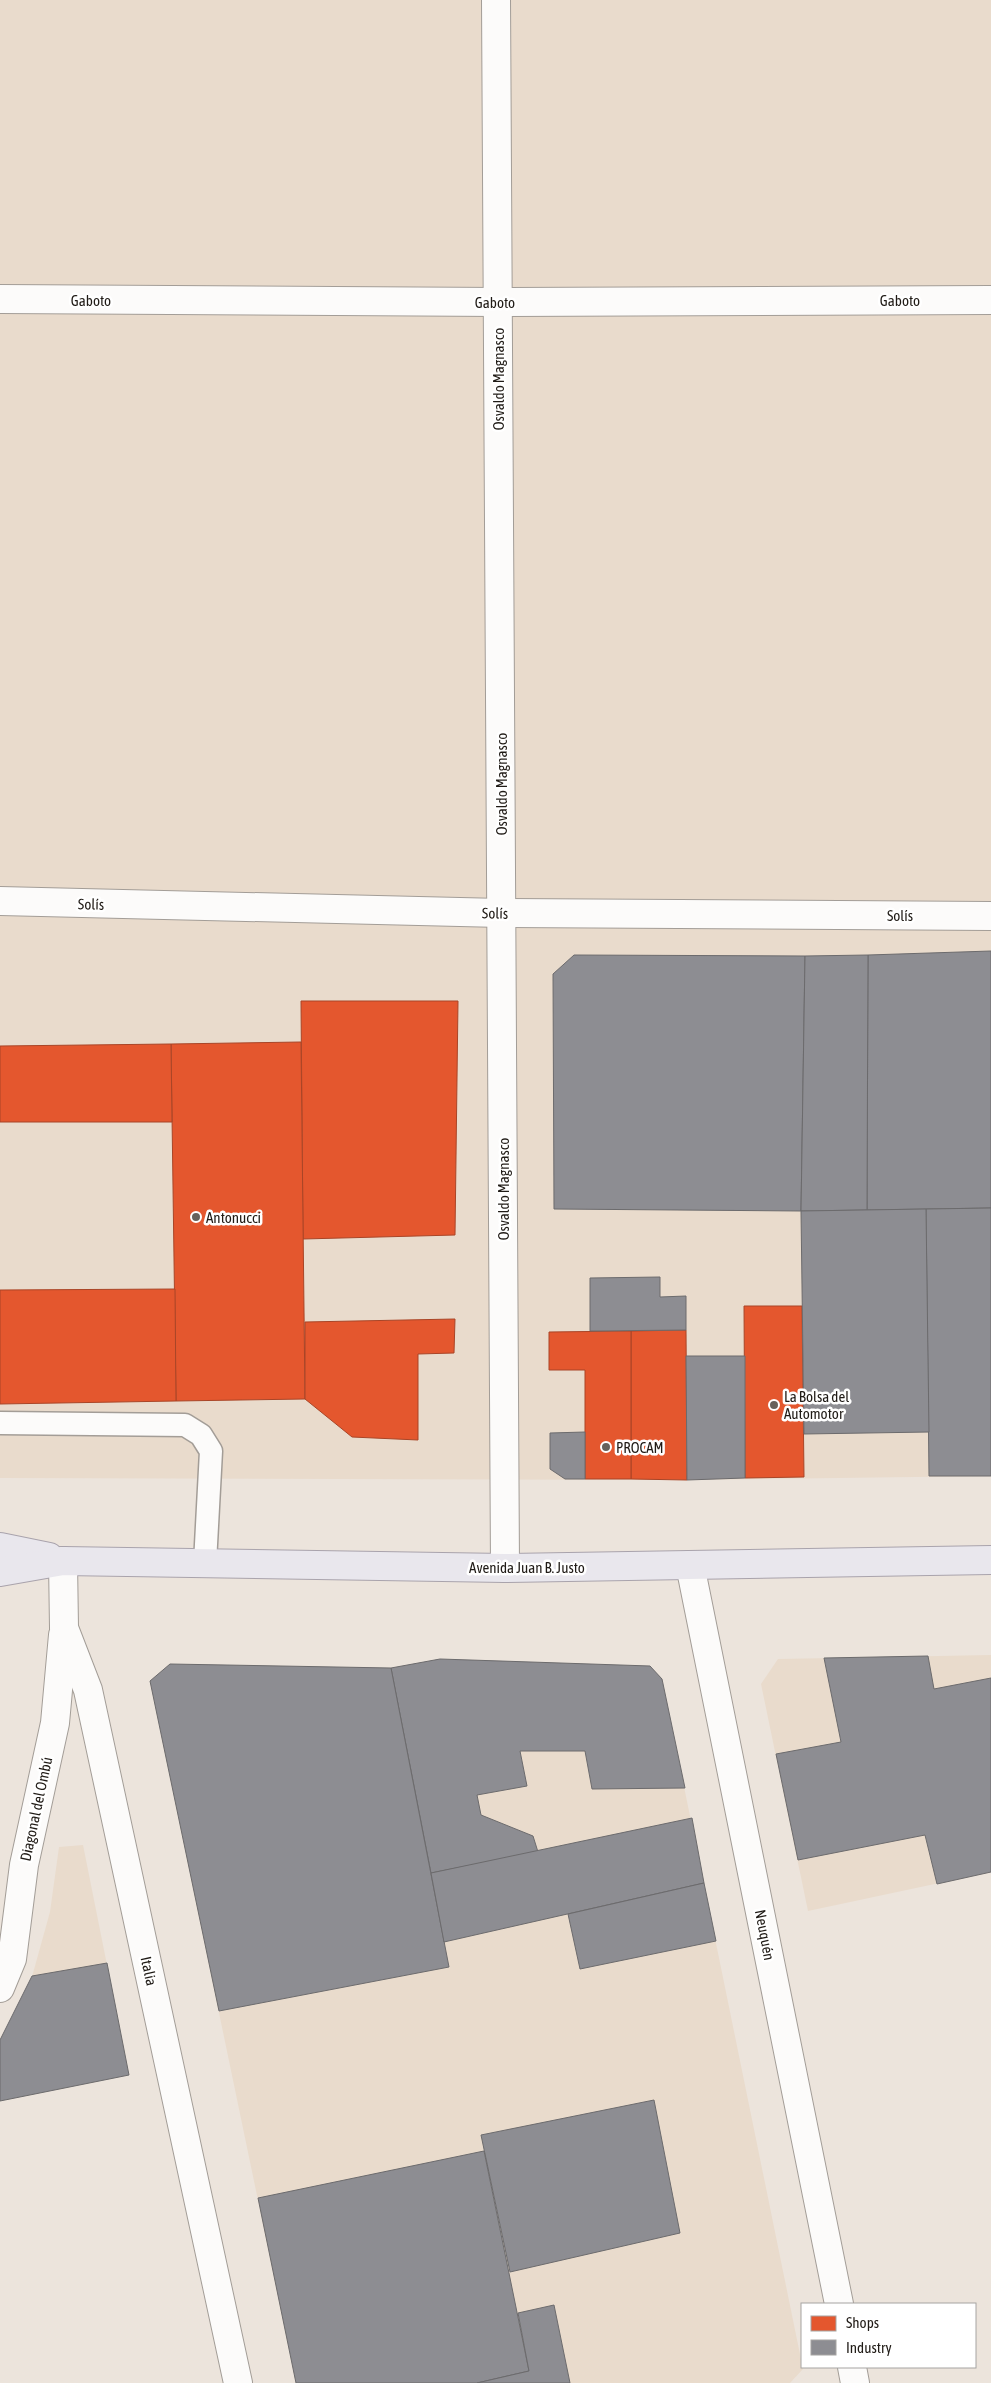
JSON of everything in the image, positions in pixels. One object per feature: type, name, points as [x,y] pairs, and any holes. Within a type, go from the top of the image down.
[{"type":"main road","name":"Avenida Juan B. Justo","points":[[0,1547],[62,1560],[505,1568],[991,1560]]},
{"type":"main road","name":"Avenida Juan B. Justo","points":[[0,1572],[62,1560]]},
{"type":"street","name":"Osvaldo Magnasco","points":[[496,0],[505,1568]]},
{"type":"street","name":"Gaboto","points":[[0,299],[498,302],[991,300]]},
{"type":"street","name":"Solís","points":[[0,901],[501,913],[991,916]]},
{"type":"street","name":"Italia","points":[[62,1560],[64,1628],[88,1690],[238,2383]]},
{"type":"street","name":"Neuquén","points":[[690,1565],[839,2303]]},
{"type":"street","name":"Diagonal del Ombú","points":[[0,1988],[55,1723],[64,1628]]},
{"type":"street","points":[[852,2368],[855,2383]]},
{"type":"lane","points":[[0,1423],[185,1425],[201,1435],[210,1451],[205,1563]]},
{"type":"shaded area","points":[[0,0],[991,0],[991,1476],[687,1480],[0,1478]]},
{"type":"shaded area","points":[[991,1655],[991,1872],[808,1911],[761,1684],[778,1659]]},
{"type":"shaded area","points":[[440,1659],[650,1666],[662,1679],[801,2359],[801,2368],[803,2369],[790,2383],[296,2383],[150,1681],[170,1664],[391,1668]]},
{"type":"shaded area","points":[[83,1845],[129,2075],[0,2101],[0,2040],[30,1984],[50,1912],[59,1847]]},
{"type":"building: Shops","points":[[301,1001],[458,1001],[455,1235],[303,1239]]},
{"type":"building: Shops","points":[[301,1042],[305,1399],[176,1401],[171,1044]]},
{"type":"building: Shops","points":[[171,1044],[172,1122],[0,1122],[0,1046]]},
{"type":"building: Shops","points":[[175,1289],[176,1401],[0,1404],[0,1290]]},
{"type":"building: Shops","points":[[744,1306],[802,1306],[804,1477],[745,1478]]},
{"type":"building: Shops","points":[[455,1319],[454,1353],[418,1354],[418,1440],[352,1437],[305,1399],[305,1322]]},
{"type":"building: Shops","points":[[686,1330],[687,1480],[631,1479],[631,1331]]},
{"type":"building: Shops","points":[[631,1331],[631,1479],[585,1479],[585,1370],[549,1370],[549,1332]]},
{"type":"building: Industry","points":[[991,951],[991,1208],[867,1210],[868,955]]},
{"type":"building: Industry","points":[[574,955],[805,956],[801,1211],[554,1209],[553,974]]},
{"type":"building: Industry","points":[[868,955],[867,1210],[801,1211],[805,956]]},
{"type":"building: Industry","points":[[991,1208],[991,1476],[929,1476],[926,1209]]},
{"type":"building: Industry","points":[[926,1209],[929,1432],[804,1434],[801,1211]]},
{"type":"building: Industry","points":[[660,1277],[660,1297],[686,1296],[686,1330],[590,1331],[590,1278]]},
{"type":"building: Industry","points":[[686,1356],[745,1356],[745,1478],[687,1480]]},
{"type":"building: Industry","points":[[585,1432],[585,1479],[565,1479],[550,1469],[550,1433]]},
{"type":"building: Industry","points":[[928,1656],[934,1689],[991,1678],[991,1872],[937,1884],[925,1835],[798,1860],[776,1754],[841,1742],[824,1658]]},
{"type":"building: Industry","points":[[440,1659],[650,1666],[662,1679],[685,1788],[592,1789],[585,1751],[520,1751],[527,1786],[477,1795],[481,1815],[533,1836],[538,1852],[431,1873],[391,1668]]},
{"type":"building: Industry","points":[[170,1664],[391,1668],[449,1967],[219,2011],[150,1681]]},
{"type":"building: Industry","points":[[692,1818],[704,1883],[444,1942],[431,1873]]},
{"type":"building: Industry","points":[[704,1883],[716,1941],[580,1969],[568,1914]]},
{"type":"building: Industry","points":[[107,1963],[129,2075],[0,2101],[0,2040],[32,1976]]},
{"type":"building: Industry","points":[[654,2100],[680,2233],[510,2272],[481,2135]]},
{"type":"building: Industry","points":[[484,2151],[529,2371],[477,2383],[296,2383],[258,2198]]},
{"type":"building: Industry","points":[[554,2305],[570,2383],[477,2383],[529,2371],[518,2313]]},
{"type":"place","name":"Antonucci","points":[[196,1217]]},
{"type":"place","name":"La Bolsa del Automotor","points":[[774,1405]]},
{"type":"place","name":"PROCAM","points":[[606,1447]]}]
